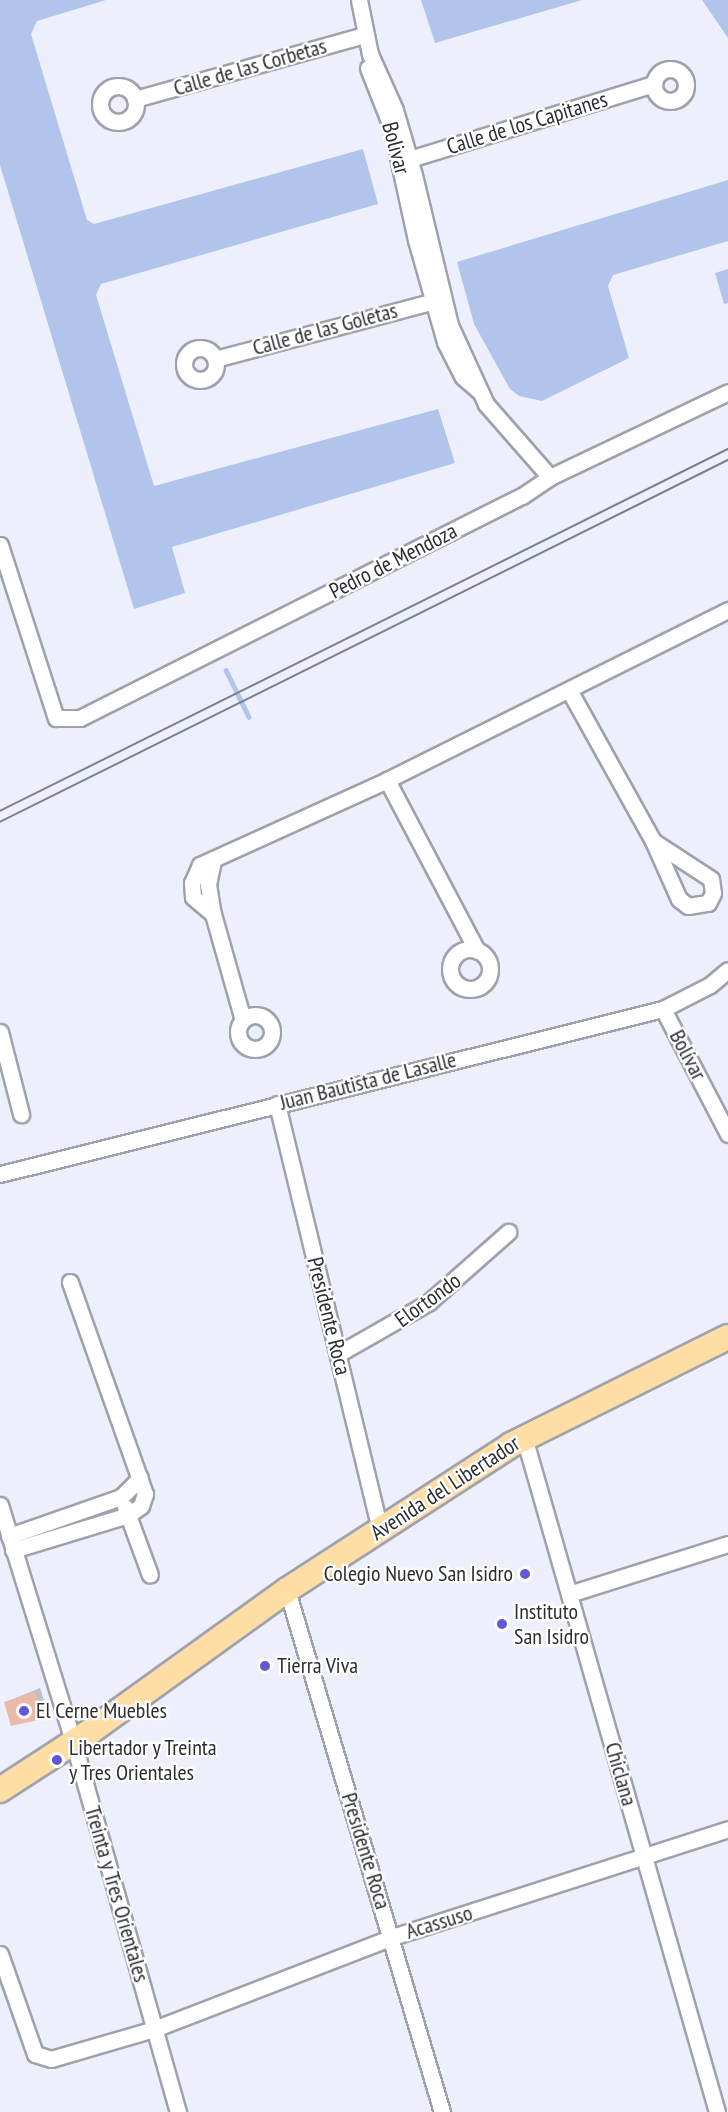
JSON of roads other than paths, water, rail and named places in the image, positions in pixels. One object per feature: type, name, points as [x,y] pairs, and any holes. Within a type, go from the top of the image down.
[{"type":"main road","name":"Avenida del Libertador","points":[[0,1790],[287,1590],[524,1437],[728,1337]]},
{"type":"street","name":"Bolivar","points":[[349,0],[386,113],[405,160],[416,240],[450,325],[480,392],[510,433],[550,477]]},
{"type":"street","name":"Bolivar","points":[[358,0],[360,36]]},
{"type":"street","name":"Calle de las Corbetas","points":[[135,99],[360,36]]},
{"type":"street","name":"Calle de los Capitanes","points":[[405,160],[654,84]]},
{"type":"street","name":"Calle de las Goletas","points":[[215,359],[440,299]]},
{"type":"street","name":"Pedro de Mendoza","points":[[0,545],[56,718],[80,718],[522,496],[550,477],[728,392]]},
{"type":"street","points":[[243,1020],[213,914],[194,897],[192,883],[194,871],[387,780],[728,610]]},
{"type":"street","points":[[569,690],[653,841],[679,899],[688,906],[708,903],[713,893],[711,879],[653,841]]},
{"type":"street","points":[[387,780],[477,951]]},
{"type":"street","name":"Juan Bautista de Lasalle","points":[[0,1174],[663,1009],[710,985],[728,970]]},
{"type":"street","name":"Bolívar","points":[[663,1009],[727,1127]]},
{"type":"street","points":[[0,1032],[21,1114]]},
{"type":"street","name":"Presidente Roca","points":[[277,1104],[380,1529]]},
{"type":"street","name":"Elortondo","points":[[338,1354],[429,1302],[471,1269],[508,1232]]},
{"type":"street","points":[[11,1543],[86,1528],[128,1515],[141,1506],[145,1494],[70,1282]]},
{"type":"street","name":"Chiclana","points":[[524,1437],[717,2112]]},
{"type":"street","points":[[11,1543],[82,1511],[121,1497],[140,1478]]},
{"type":"street","points":[[121,1497],[150,1575]]},
{"type":"street","name":"Treinta y Tres Orientales","points":[[0,1505],[73,1741],[178,2112]]},
{"type":"street","points":[[82,1511],[86,1528]]},
{"type":"street","points":[[569,1594],[728,1544]]},
{"type":"street","name":"Presidente Roca","points":[[287,1590],[392,1936],[442,2112]]},
{"type":"street","name":"Acassuso","points":[[0,1954],[35,2054],[40,2057],[67,2056],[154,2029],[392,1936],[645,1858],[728,1829]]},
{"type":"water","points":[[0,0],[106,0],[37,21],[31,34],[87,220],[94,224],[363,149],[378,204],[101,284],[96,295],[154,486],[438,409],[455,463],[172,547],[185,593],[134,609],[0,165]]},
{"type":"water","points":[[421,0],[582,0],[435,43]]},
{"type":"water","points":[[702,0],[728,0],[728,38]]},
{"type":"water","points":[[728,180],[728,241],[613,275],[608,286],[629,358],[542,401],[519,396],[510,389],[474,324],[457,262]]},
{"type":"water","points":[[728,269],[728,303],[724,304],[715,273]]},
{"type":"waterway","points":[[226,670],[249,717]]},
{"type":"tram line","points":[[0,811],[728,449]]},
{"type":"tram line","points":[[0,822],[728,460]]},
{"type":"place","name":"Colegio Nuevo San Isidro","points":[[525,1574]]},
{"type":"place","name":"Instituto San Isidro","points":[[502,1624]]},
{"type":"place","name":"Tierra Viva","points":[[265,1666]]},
{"type":"place","name":"El Cerne Muebles","points":[[24,1711]]},
{"type":"place","name":"Libertador y Treinta y Tres Orientales","points":[[57,1760]]}]
